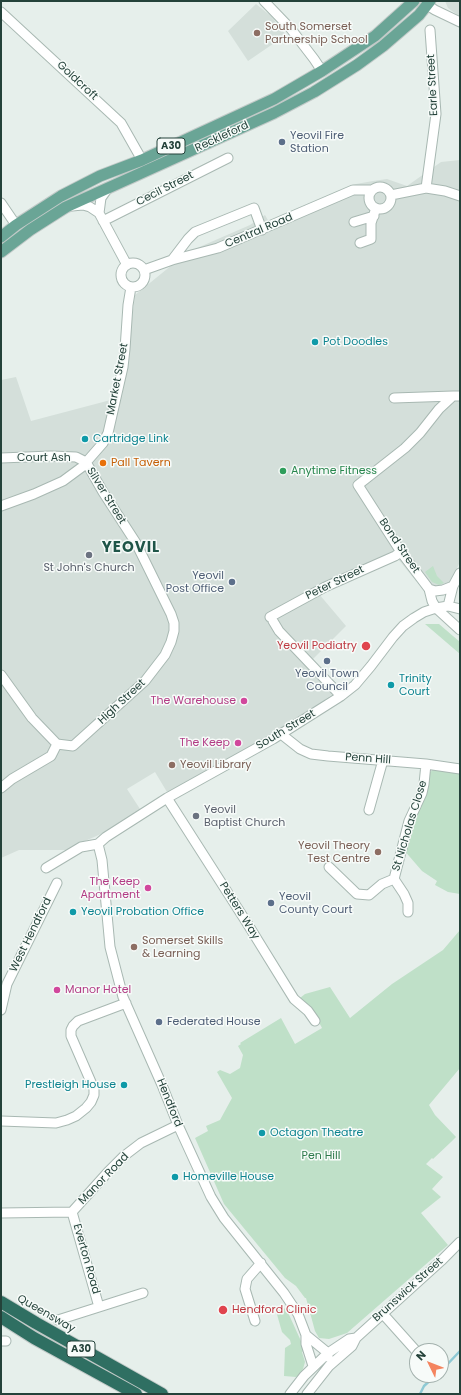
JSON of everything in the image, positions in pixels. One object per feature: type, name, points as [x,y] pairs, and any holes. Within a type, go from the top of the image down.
[{"type":"highway","name":"Queensway","points":[[1,1302],[162,1394]]},
{"type":"highway","name":"A30","points":[[1,1317],[34,1338],[136,1394]]},
{"type":"main road","name":"Reckleford","points":[[1,237],[50,202],[100,176],[142,160],[274,99],[322,71],[375,36],[414,1]]},
{"type":"main road","name":"Reckleford","points":[[1,252],[30,230],[66,207],[274,113],[314,92],[357,65],[383,46],[419,15],[428,2]]},
{"type":"street","points":[[264,1],[291,29],[322,71]]},
{"type":"street","points":[[428,2],[435,10],[460,22]]},
{"type":"street","name":"Goldcroft","points":[[1,12],[121,123],[142,160]]},
{"type":"street","name":"Earle Street","points":[[426,188],[436,114],[430,30]]},
{"type":"street","name":"Cecil Street","points":[[101,217],[228,158]]},
{"type":"street","points":[[354,222],[375,212],[383,209],[386,207],[390,202],[391,195],[386,189],[383,187],[372,190],[369,197],[375,212],[371,223],[372,240],[360,243]]},
{"type":"street","points":[[101,217],[101,198],[108,188]]},
{"type":"street","points":[[391,195],[426,188],[445,190],[460,196]]},
{"type":"street","name":"Central Road","points":[[144,270],[172,260],[218,248],[353,190],[372,190]]},
{"type":"street","points":[[1,203],[16,225]]},
{"type":"street","points":[[66,207],[83,204],[90,206],[101,217],[127,265]]},
{"type":"street","points":[[172,260],[195,232],[254,208],[262,230]]},
{"type":"street","points":[[135,263],[142,266],[145,277],[144,281],[139,286],[131,287],[124,283],[121,276],[127,265],[135,263]]},
{"type":"street","name":"Market Street","points":[[1,506],[34,494],[63,481],[82,467],[102,444],[108,433],[123,367],[131,287]]},
{"type":"street","points":[[394,398],[456,396]]},
{"type":"street","name":"Bond Street","points":[[436,608],[432,601],[429,589],[401,552],[358,485],[405,448],[420,433],[439,409],[456,396]]},
{"type":"street","name":"Court Ash","points":[[1,458],[51,456],[76,457],[86,462]]},
{"type":"street","name":"Silver Street","points":[[86,462],[103,492],[136,543],[171,614]]},
{"type":"street","name":"Peter Street","points":[[341,696],[279,631],[272,619],[325,587],[401,552]]},
{"type":"street","points":[[460,572],[453,586],[448,606],[460,609]]},
{"type":"street","points":[[429,589],[435,591],[443,590],[453,586]]},
{"type":"street","name":"South Street","points":[[98,844],[106,837],[167,798],[282,734],[341,696],[355,685],[403,626],[424,612],[448,606]]},
{"type":"street","points":[[436,608],[460,630]]},
{"type":"street","name":"High Street","points":[[57,744],[73,746],[145,681],[165,655],[171,642],[174,631],[174,623],[171,614]]},
{"type":"street","points":[[1,675],[32,718],[57,744],[51,756],[12,779],[1,788]]},
{"type":"street","name":"Penn Hill","points":[[282,734],[300,749],[311,754],[426,764],[460,769]]},
{"type":"street","points":[[369,810],[383,760]]},
{"type":"street","name":"St Nicholas Close","points":[[328,867],[357,894],[369,895],[382,884],[394,879],[409,821],[423,789],[426,764]]},
{"type":"street","name":"Petters Way","points":[[167,798],[294,999],[308,1011],[315,1021]]},
{"type":"street","points":[[46,868],[81,847],[98,844]]},
{"type":"street","name":"Hendford","points":[[98,844],[102,860],[110,947],[123,997],[178,1125],[211,1197],[224,1218],[284,1292],[298,1314],[306,1335],[306,1344],[313,1366]]},
{"type":"street","points":[[394,879],[411,905]]},
{"type":"street","name":"West Hendford","points":[[1,1010],[2,999],[7,984],[57,883]]},
{"type":"street","points":[[1,1121],[56,1123],[76,1116],[86,1108],[94,1095],[94,1089],[71,1036],[71,1030],[78,1022],[126,1003]]},
{"type":"street","name":"Manor Road","points":[[1,1213],[72,1212],[124,1156],[141,1143],[178,1125]]},
{"type":"street","name":"Everton Road","points":[[72,1212],[99,1307]]},
{"type":"street","name":"Brunswick Street","points":[[307,1394],[327,1369],[352,1346],[356,1338],[460,1242]]},
{"type":"street","points":[[255,1320],[245,1289],[247,1279],[261,1263]]},
{"type":"street","name":"Everton Road","points":[[58,1320],[143,1293]]},
{"type":"street","points":[[383,1314],[409,1343]]},
{"type":"street","name":"Hendford","points":[[306,1335],[328,1353]]},
{"type":"street","name":"Brunswick Street","points":[[290,1394],[313,1366],[328,1353],[349,1339],[356,1338]]},
{"type":"street","points":[[327,1369],[328,1353]]},
{"type":"shaded area","points":[[445,1],[460,1],[460,17],[448,8]]},
{"type":"shaded area","name":"South Somerset Partnership School","points":[[256,4],[271,16],[286,35],[248,61],[228,31]]},
{"type":"shaded area","points":[[460,160],[460,562],[450,582],[437,588],[416,581],[398,559],[319,594],[346,626],[311,661],[338,690],[310,711],[261,741],[212,769],[167,792],[155,772],[127,789],[140,809],[110,830],[76,845],[69,850],[19,850],[1,858],[1,380],[16,377],[31,421],[122,397],[135,295],[188,252],[250,225],[265,215],[269,222],[356,184],[387,179],[407,186],[441,162]]},
{"type":"green space","points":[[433,566],[437,576],[444,583],[439,585],[432,582],[425,572]]},
{"type":"green space","points":[[425,624],[439,624],[460,642],[460,654]]},
{"type":"green space","points":[[435,768],[460,773],[460,894],[448,892],[435,885],[437,881],[422,871],[403,849],[429,773]]},
{"type":"green space","name":"Pen Hill","points":[[460,930],[460,1068],[429,1105],[435,1115],[456,1137],[426,1164],[443,1177],[432,1189],[441,1197],[421,1213],[448,1245],[347,1333],[329,1339],[319,1338],[315,1331],[306,1298],[296,1286],[285,1278],[224,1204],[195,1138],[208,1131],[206,1126],[220,1120],[232,1098],[217,1072],[220,1070],[230,1074],[240,1068],[243,1055],[238,1046],[241,1044],[240,1043],[281,1018],[295,1044],[322,1028],[313,1011],[300,998],[305,994],[330,987],[350,1018],[392,984],[443,950]]},
{"type":"green space","points":[[286,1308],[305,1350],[302,1352],[305,1362],[303,1369],[296,1377],[284,1376],[285,1348],[291,1344],[290,1340],[282,1332],[276,1311]]},
{"type":"waterway","points":[[449,1363],[460,1351]]},
{"type":"waterway","points":[[420,1394],[427,1383]]},
{"type":"place","name":"South Somerset Partnership School","points":[[257,33]]},
{"type":"place","name":"Yeovil Fire Station","points":[[282,142]]},
{"type":"place","name":"Pot Doodles","points":[[315,342]]},
{"type":"place","name":"Cartridge Link","points":[[85,439]]},
{"type":"place","name":"Pall Tavern","points":[[103,463]]},
{"type":"place","name":"Anytime Fitness","points":[[283,471]]},
{"type":"place","name":"St John's Church","points":[[89,555]]},
{"type":"place","name":"Yeovil Post Office","points":[[232,582]]},
{"type":"place","name":"Yeovil Podiatry","points":[[366,646]]},
{"type":"place","name":"Yeovil Town Council","points":[[327,661]]},
{"type":"place","name":"Trinity Court","points":[[391,685]]},
{"type":"place","name":"The Warehouse","points":[[244,701]]},
{"type":"place","name":"The Keep","points":[[238,743]]},
{"type":"place","name":"Yeovil Library","points":[[172,765]]},
{"type":"place","name":"Yeovil Baptist Church","points":[[196,816]]},
{"type":"place","name":"Yeovil Theory Test Centre","points":[[378,852]]},
{"type":"place","name":"The Keep Apartment","points":[[148,888]]},
{"type":"place","name":"Yeovil County Court","points":[[271,903]]},
{"type":"place","name":"Yeovil Probation Office","points":[[73,912]]},
{"type":"place","name":"Somerset Skills & Learning","points":[[134,947]]},
{"type":"place","name":"Manor Hotel","points":[[57,990]]},
{"type":"place","name":"Federated House","points":[[159,1022]]},
{"type":"place","name":"Prestleigh House","points":[[124,1085]]},
{"type":"place","name":"Octagon Theatre","points":[[262,1133]]},
{"type":"place","name":"Homeville House","points":[[175,1177]]},
{"type":"place","name":"Hendford Clinic","points":[[223,1310]]},
{"type":"district","name":"YEOVIL","points":[[131,548]]}]
